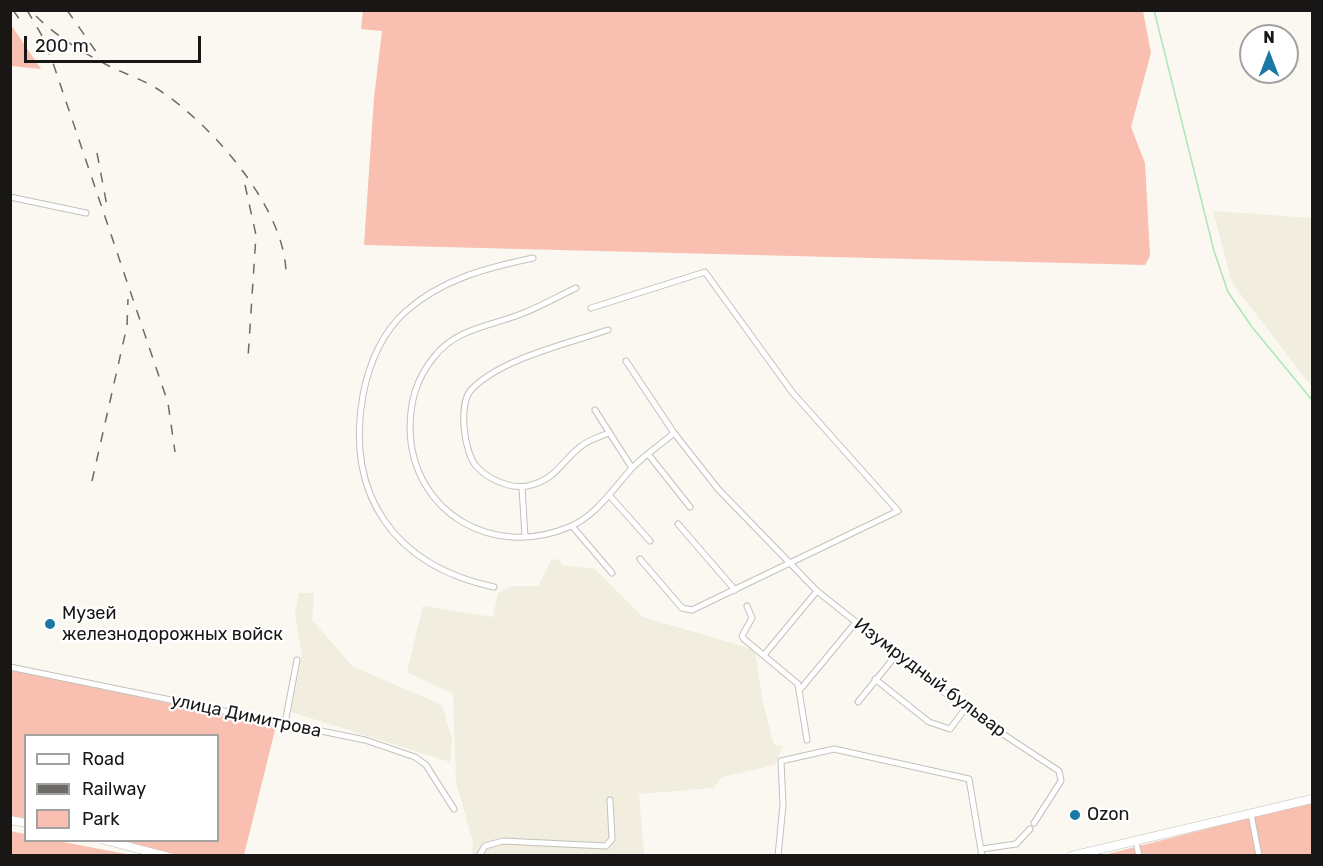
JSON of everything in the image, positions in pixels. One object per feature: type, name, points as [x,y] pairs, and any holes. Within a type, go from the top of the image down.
[{"type":"main road","points":[[1077,855],[1312,799]]},
{"type":"main road","points":[[112,842],[166,855]]},
{"type":"street","points":[[10,197],[86,213]]},
{"type":"street","points":[[494,586],[463,580],[433,567],[408,548],[386,524],[370,496],[361,465],[358,434],[368,370],[383,338],[404,313],[430,292],[457,279],[483,268],[533,258]]},
{"type":"street","points":[[591,308],[705,272],[792,392],[898,511],[789,561],[735,590],[687,609],[682,608],[640,559]]},
{"type":"street","points":[[576,288],[525,313],[468,330],[434,356],[410,403],[411,449],[417,469],[444,510],[473,529],[499,536],[525,537],[572,526],[609,495],[632,468],[674,434]]},
{"type":"street","points":[[608,330],[498,368],[470,391],[463,413],[467,443],[476,466],[493,480],[522,487],[555,475],[578,448],[609,432]]},
{"type":"street","name":"Изумрудный бульвар","points":[[626,361],[674,434],[718,489],[818,591],[965,709],[1059,771],[1061,780],[1032,826],[1016,844],[982,852]]},
{"type":"street","points":[[595,410],[632,468]]},
{"type":"street","points":[[648,454],[690,507]]},
{"type":"street","points":[[522,487],[525,537]]},
{"type":"street","points":[[609,495],[650,541]]},
{"type":"street","points":[[678,524],[735,590]]},
{"type":"street","points":[[572,526],[612,573]]},
{"type":"street","points":[[764,656],[818,591]]},
{"type":"street","points":[[747,606],[752,621],[742,636],[798,684],[807,740]]},
{"type":"street","points":[[799,692],[856,622]]},
{"type":"street","points":[[858,702],[897,654]]},
{"type":"street","points":[[285,723],[297,660]]},
{"type":"street","name":"улица Димитрова","points":[[10,667],[365,740],[415,757],[426,765],[454,809]]},
{"type":"street","points":[[875,679],[930,722],[950,729],[965,709]]},
{"type":"street","points":[[778,855],[783,805],[781,761],[834,749],[850,750],[969,779],[982,852]]},
{"type":"street","points":[[479,855],[485,846],[503,841],[606,846],[612,839],[610,800]]},
{"type":"street","points":[[1251,814],[1259,855]]},
{"type":"street","points":[[1136,842],[1139,855]]},
{"type":"shaded area","points":[[1213,211],[1312,218],[1312,387],[1232,283]]},
{"type":"shaded area","points":[[552,559],[559,560],[562,565],[595,569],[643,617],[755,650],[762,698],[774,745],[783,746],[775,765],[722,777],[713,788],[639,794],[644,855],[472,855],[473,842],[456,782],[453,694],[407,672],[423,606],[493,617],[498,593],[513,586],[538,586]]},
{"type":"shaded area","points":[[299,593],[314,593],[312,620],[352,666],[442,705],[452,739],[450,762],[291,712],[302,656],[295,613]]},
{"type":"green space","points":[[363,10],[1143,11],[1151,53],[1131,127],[1145,163],[1150,256],[1145,265],[364,245],[374,98],[382,31],[361,29]]},
{"type":"green space","points":[[11,25],[41,69],[11,66]]},
{"type":"green space","points":[[11,670],[276,726],[244,855],[178,855],[120,842],[219,842],[219,734],[24,734],[24,820],[11,816]]},
{"type":"green space","points":[[1312,802],[1312,855],[1100,856]]},
{"type":"green space","points":[[10,831],[24,834],[24,842],[63,842],[131,855],[11,855]]},
{"type":"waterway","points":[[1154,10],[1214,251],[1228,292],[1252,327],[1312,400]]},
{"type":"railway","points":[[13,10],[22,23]]},
{"type":"railway","points":[[27,10],[41,34],[53,63],[168,403],[175,452]]},
{"type":"railway","points":[[67,10],[97,53]]},
{"type":"railway","points":[[36,16],[61,37],[88,55],[156,88],[199,122],[242,170],[260,197],[274,224],[283,251],[286,277]]},
{"type":"railway","points":[[97,153],[107,206]]},
{"type":"railway","points":[[245,185],[256,235],[248,358]]},
{"type":"railway","points":[[92,481],[127,326],[128,299]]},
{"type":"place","name":"Музей железнодорожных войск","points":[[50,624]]},
{"type":"place","name":"Ozon","points":[[1075,815]]}]
